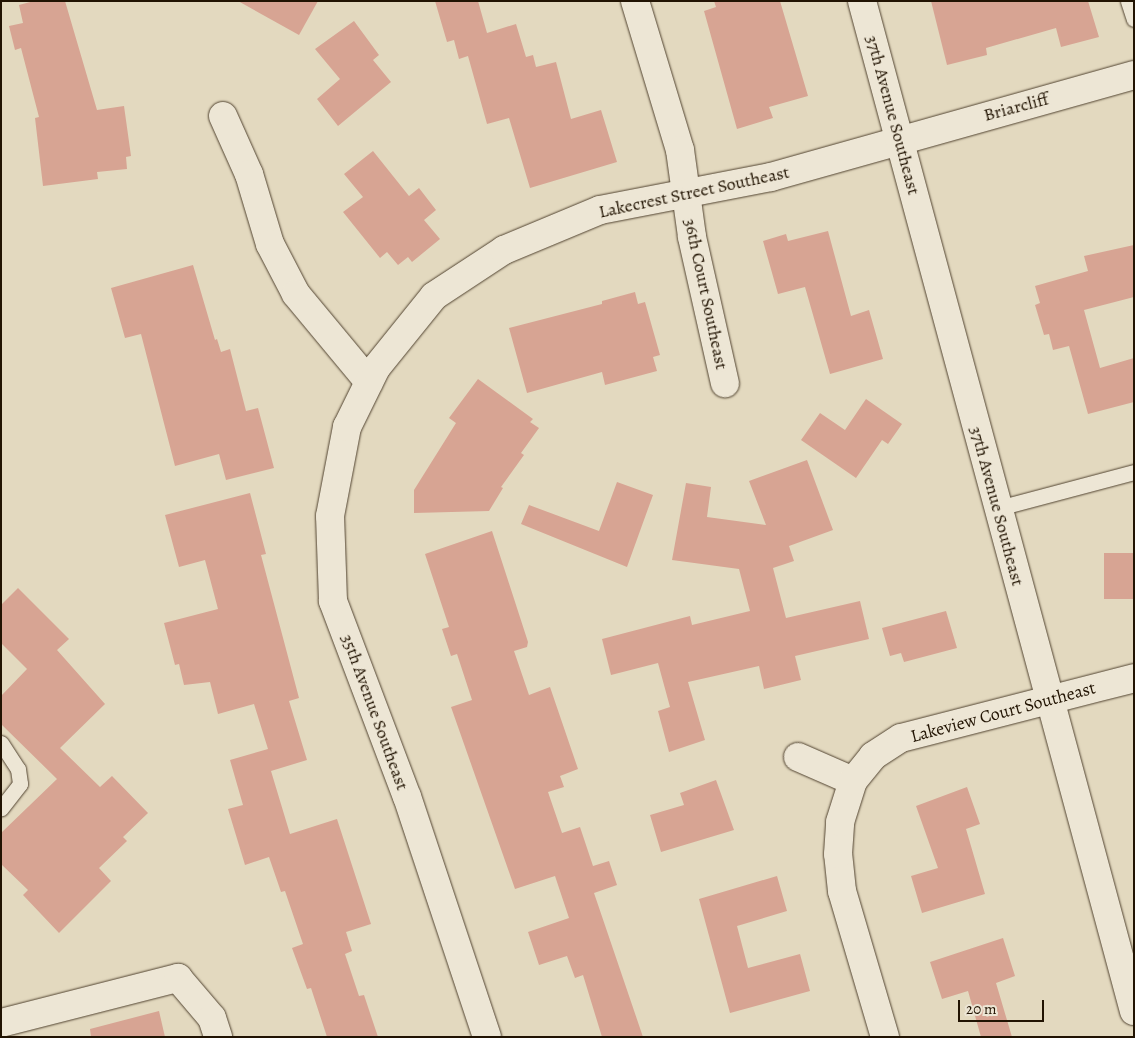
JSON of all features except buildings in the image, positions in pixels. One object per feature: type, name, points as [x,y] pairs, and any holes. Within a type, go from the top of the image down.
[{"type":"street","name":"36th Court Southeast","points":[[635,1],[680,150],[692,237],[725,383]]},
{"type":"street","name":"37th Avenue Southeast","points":[[862,1],[1134,1011]]},
{"type":"street","name":"Briarcliff","points":[[899,139],[1134,75]]},
{"type":"street","points":[[223,116],[249,174],[270,244],[296,294],[369,382]]},
{"type":"street","name":"Lakecrest Street Southeast","points":[[369,382],[376,368],[434,296],[504,250],[600,210],[771,177],[899,139]]},
{"type":"street","name":"35th Avenue Southeast","points":[[369,382],[347,428],[330,516],[334,601],[407,797],[487,1037]]},
{"type":"street","name":"Lakeview Court Southeast","points":[[885,1037],[842,891],[838,854],[840,822],[853,781],[873,756],[902,738],[1134,678]]},
{"type":"street","points":[[798,758],[853,781]]},
{"type":"street","points":[[1,1023],[178,978],[212,1018],[218,1037]]},
{"type":"lane","points":[[1128,1],[1134,19]]},
{"type":"lane","points":[[998,508],[1134,472]]},
{"type":"lane","points":[[1,743],[18,769],[20,784],[1,808]]}]
